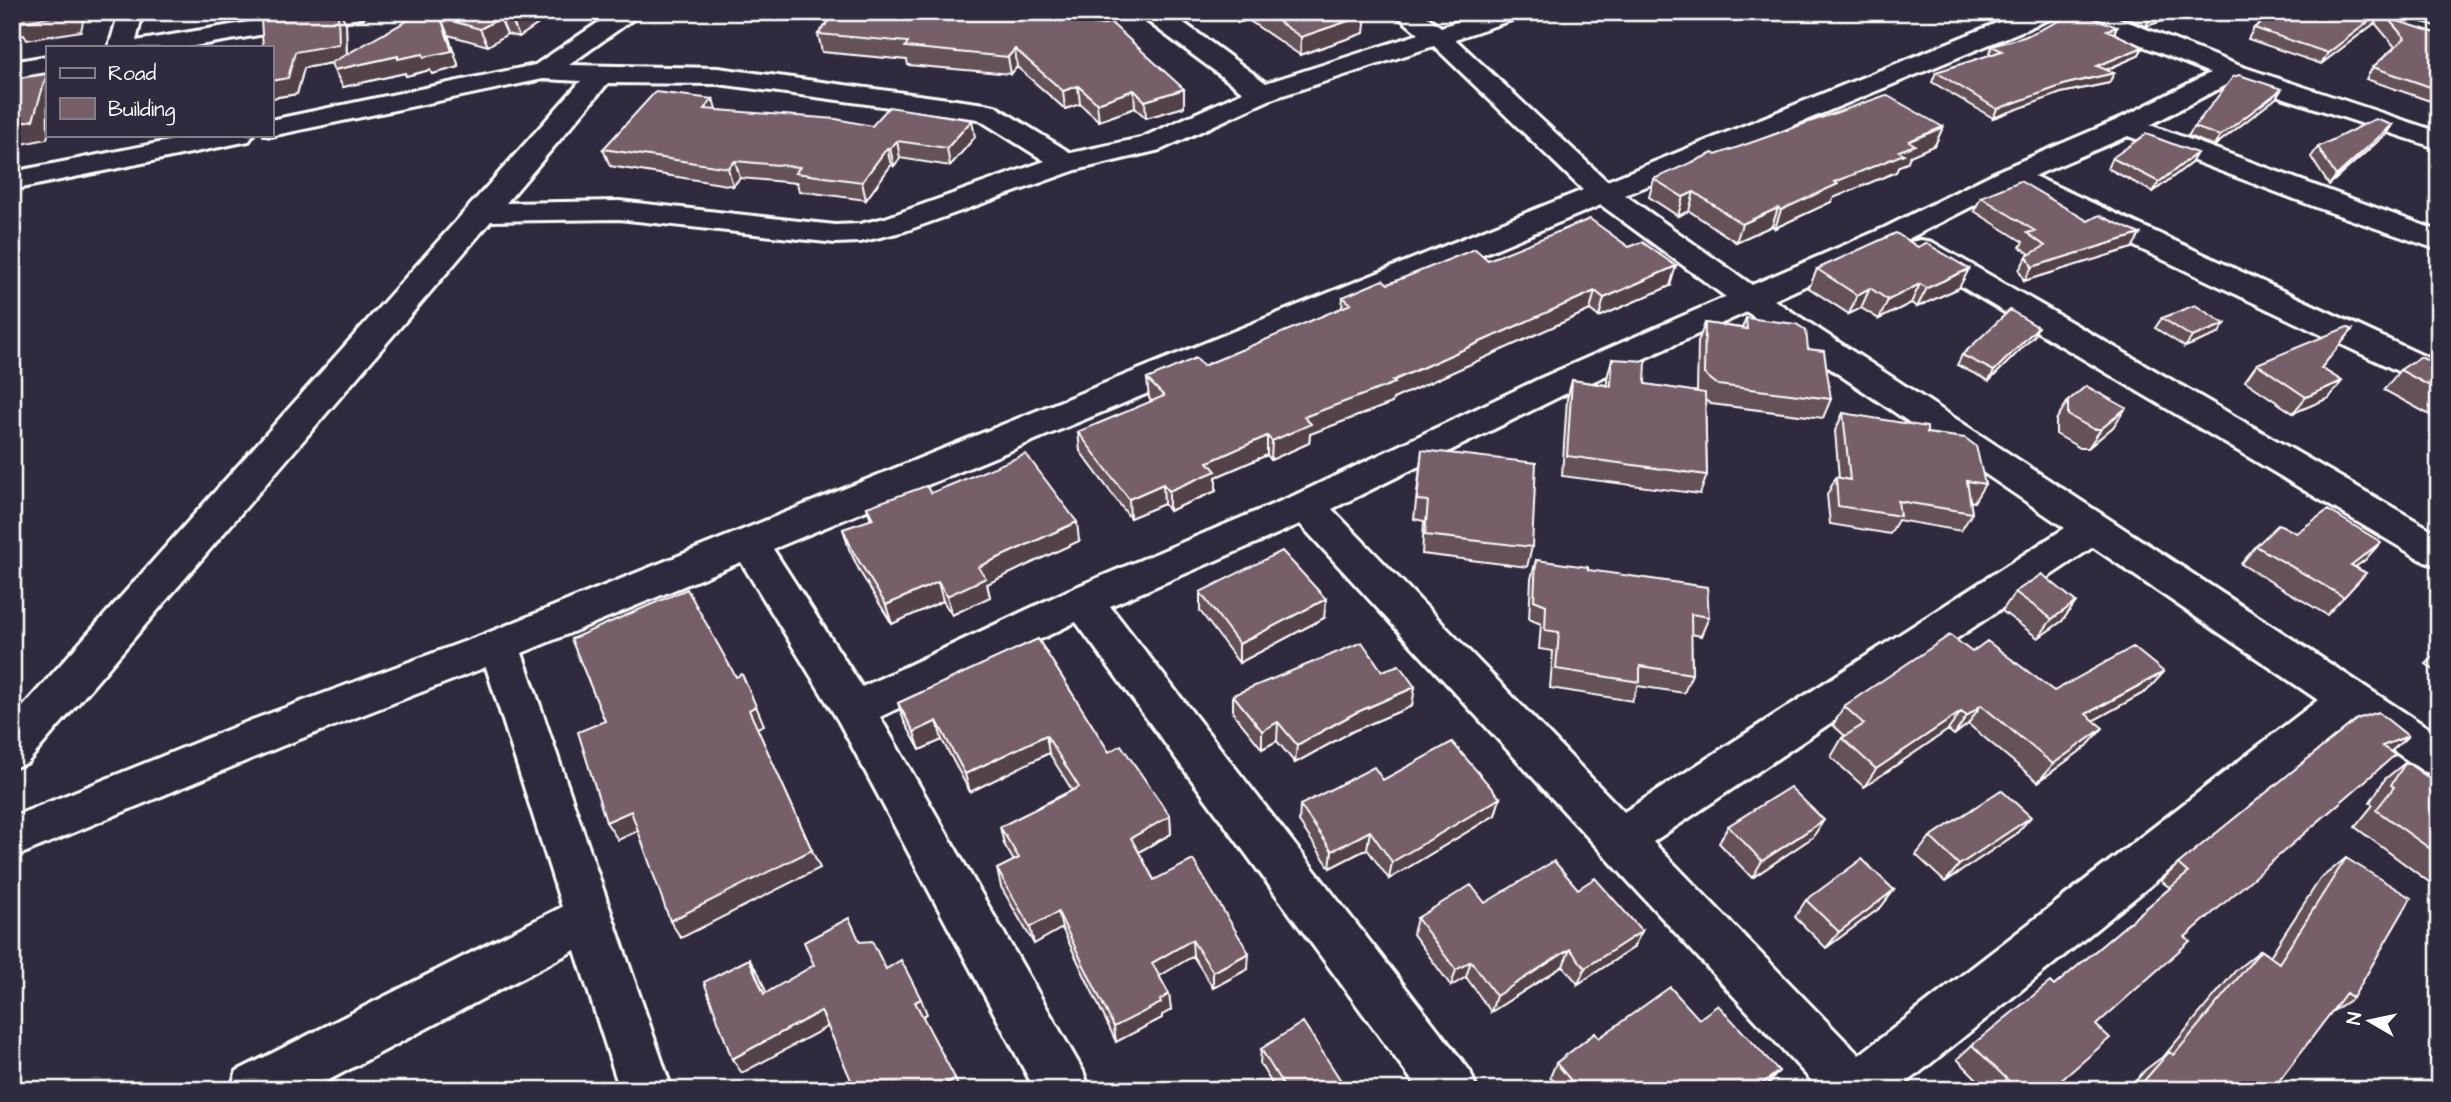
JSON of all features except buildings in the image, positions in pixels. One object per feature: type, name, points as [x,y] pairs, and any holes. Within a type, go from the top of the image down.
[{"type":"street","points":[[122,46],[131,12]]},
{"type":"street","points":[[150,46],[354,12]]},
{"type":"street","points":[[543,71],[631,12]]},
{"type":"street","points":[[1147,12],[1164,20],[1262,93]]},
{"type":"street","points":[[1405,12],[1438,36],[1603,193],[1751,299],[2348,700],[2439,758]]},
{"type":"street","points":[[479,212],[619,211],[835,234],[860,233],[907,221],[1067,163],[1150,144],[1262,93],[1511,12]]},
{"type":"street","points":[[12,838],[267,733],[499,645],[2046,12]]},
{"type":"street","points":[[2080,12],[2231,72],[2439,141]]},
{"type":"street","points":[[12,70],[46,64]]},
{"type":"street","points":[[273,128],[543,71],[601,75],[718,76],[985,112],[1067,163]]},
{"type":"street","points":[[854,710],[1083,601],[1306,506],[1553,386],[1895,234],[2010,176],[2127,126],[2231,72]]},
{"type":"street","points":[[12,750],[601,75]]},
{"type":"street","points":[[2127,126],[2439,241]]},
{"type":"street","points":[[12,181],[108,149],[230,136]]},
{"type":"street","points":[[2010,176],[2439,377]]},
{"type":"street","points":[[1895,234],[2439,552]]},
{"type":"street","points":[[1306,506],[1856,1090],[2348,700]]},
{"type":"street","points":[[1619,840],[2093,528]]},
{"type":"street","points":[[749,542],[854,710],[1064,1090]]},
{"type":"street","points":[[1083,601],[1451,1090]]},
{"type":"street","points":[[499,645],[646,1090]]},
{"type":"street","points":[[256,1090],[589,918]]}]
